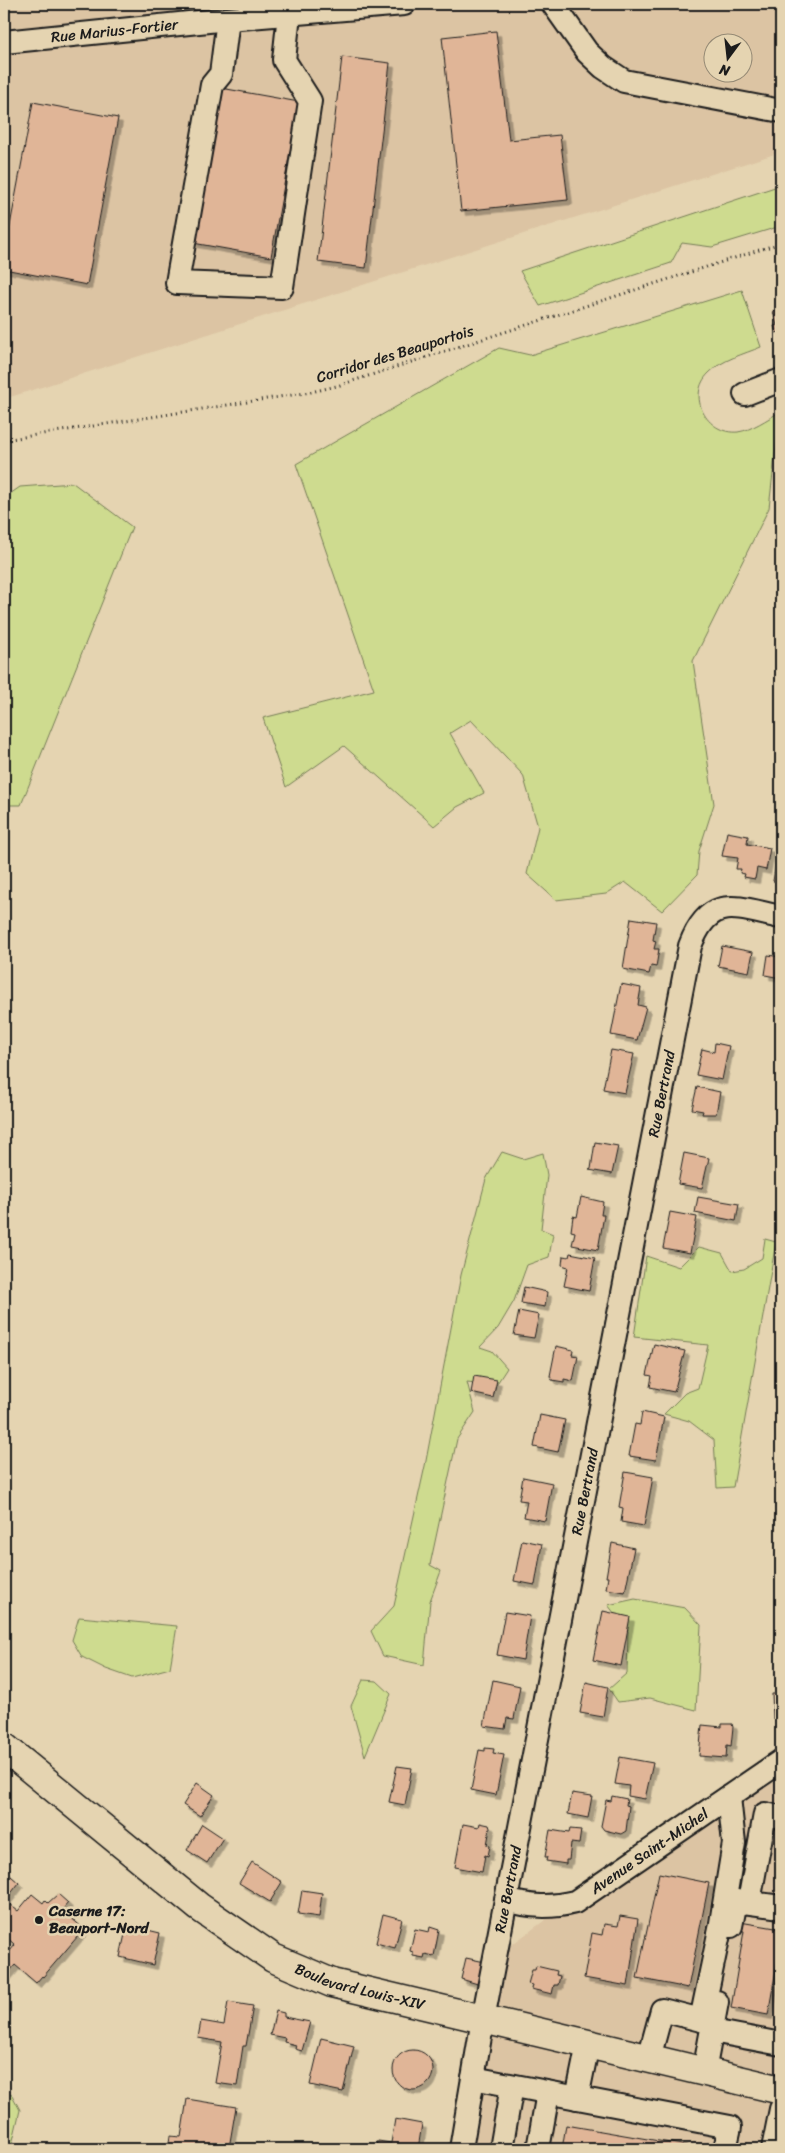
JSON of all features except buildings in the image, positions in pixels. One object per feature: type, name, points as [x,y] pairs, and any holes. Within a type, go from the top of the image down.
[{"type":"main road","name":"Boulevard Louis-XIV","points":[[4,1747],[199,1907],[273,1958],[332,1983],[781,2090]]},
{"type":"street","name":"Rue Marius-Fortier","points":[[4,42],[189,13],[228,19],[404,4]]},
{"type":"street","points":[[554,4],[587,52],[603,67],[624,81],[781,111]]},
{"type":"street","points":[[228,19],[221,74],[212,85],[177,284],[282,287],[310,101],[284,60],[289,14]]},
{"type":"street","points":[[745,394],[781,380]]},
{"type":"street","name":"Rue Bertrand","points":[[461,2149],[483,2019],[690,946],[696,929],[706,916],[721,908],[742,909],[781,917]]},
{"type":"street","name":"Avenue Saint-Michel","points":[[506,1900],[526,1906],[544,1907],[554,1907],[575,1902],[729,1797],[779,1769]]},
{"type":"street","points":[[649,2058],[662,2010],[701,2020],[720,1929],[734,1843],[729,1797]]},
{"type":"street","points":[[749,1902],[765,1814],[781,1817]]},
{"type":"street","points":[[704,2072],[736,1901],[780,1902]]},
{"type":"street","points":[[712,2031],[781,2044]]},
{"type":"street","points":[[577,2098],[588,2044]]},
{"type":"street","points":[[473,2078],[730,2127],[725,2149]]},
{"type":"street","points":[[501,2149],[512,2086]]},
{"type":"street","points":[[538,2149],[548,2092]]},
{"type":"street","points":[[773,2149],[781,2108]]},
{"type":"path","name":"Corridor des Beauportois","points":[[4,440],[311,392],[337,386],[781,242]]},
{"type":"shaded area","points":[[4,4],[781,4],[781,152],[4,399]]},
{"type":"shaded area","points":[[781,1759],[781,2149],[461,2149],[495,1957],[647,1845]]},
{"type":"green space","points":[[781,185],[781,226],[712,247],[682,243],[671,263],[540,306],[520,271]]},
{"type":"green space","points":[[742,290],[761,347],[720,364],[709,373],[702,382],[699,392],[703,412],[717,427],[727,431],[738,432],[749,429],[780,412],[769,508],[693,661],[714,804],[699,851],[697,875],[662,911],[625,882],[606,894],[556,900],[527,874],[538,827],[523,775],[471,720],[450,733],[484,793],[457,807],[434,826],[344,746],[286,787],[263,718],[374,690],[296,464],[499,348],[530,355]]},
{"type":"green space","points":[[73,483],[132,527],[21,805],[4,805],[4,498],[20,487]]},
{"type":"green space","points":[[502,1152],[523,1159],[543,1153],[547,1175],[541,1229],[553,1234],[549,1257],[527,1265],[514,1301],[498,1328],[480,1347],[492,1351],[507,1368],[496,1385],[467,1382],[475,1412],[457,1439],[430,1565],[441,1571],[430,1601],[424,1665],[383,1656],[371,1631],[394,1606],[425,1466],[461,1275],[486,1179]]},
{"type":"green space","points":[[765,1239],[776,1242],[733,1487],[717,1488],[714,1440],[689,1421],[664,1414],[685,1393],[698,1388],[708,1345],[634,1337],[646,1256],[679,1267],[699,1247],[722,1253],[732,1271],[744,1269],[762,1258]]},
{"type":"green space","points":[[635,1599],[685,1608],[701,1625],[696,1710],[650,1698],[618,1702],[609,1689],[627,1673],[628,1631],[608,1605]]},
{"type":"green space","points":[[79,1617],[177,1626],[170,1668],[132,1678],[106,1669],[82,1657],[72,1640]]},
{"type":"green space","points":[[363,1680],[377,1681],[391,1694],[365,1756],[351,1706]]},
{"type":"green space","points":[[4,2093],[12,2095],[20,2110],[11,2149],[4,2149]]},
{"type":"place","name":"Caserne 17: Beauport-Nord","points":[[39,1920]]}]
